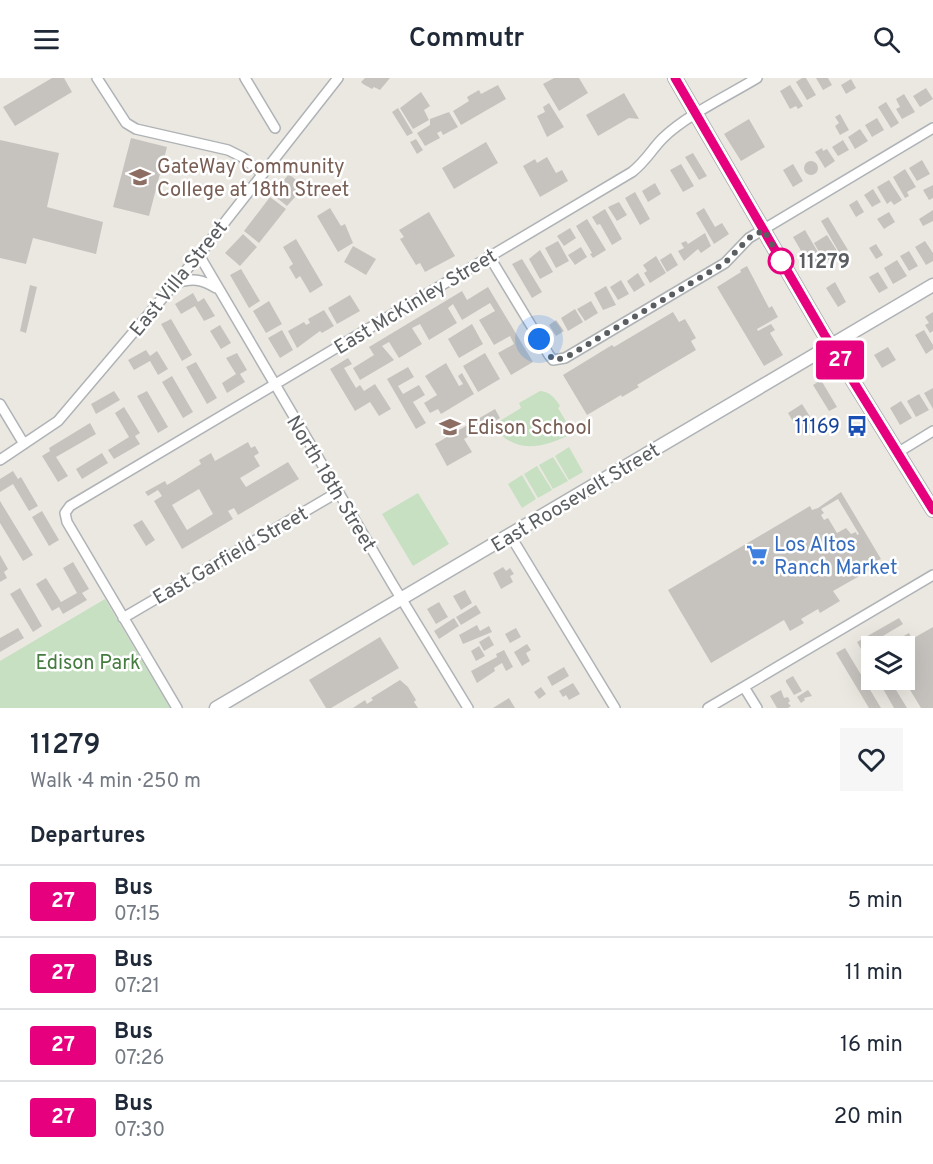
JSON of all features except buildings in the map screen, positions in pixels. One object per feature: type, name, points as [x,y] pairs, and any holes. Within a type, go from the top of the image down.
[{"type":"main road","points":[[675,78],[832,346],[933,510]]},
{"type":"street","points":[[97,78],[126,123],[136,129],[228,150],[242,157],[263,174]]},
{"type":"street","points":[[245,78],[275,128]]},
{"type":"street","name":"East Villa Street","points":[[0,460],[58,421],[199,255],[338,78]]},
{"type":"street","name":"East McKinley Street","points":[[123,618],[67,522],[65,513],[70,506],[632,172],[646,161],[663,138],[757,78]]},
{"type":"street","points":[[489,256],[553,360],[565,358],[725,263],[749,238],[933,128]]},
{"type":"street","name":"North 18th Street","points":[[199,255],[466,707]]},
{"type":"street","points":[[176,283],[194,279],[206,282],[218,289]]},
{"type":"street","name":"East Roosevelt Street","points":[[216,708],[933,285]]},
{"type":"street","points":[[0,404],[24,444]]},
{"type":"street","points":[[897,453],[933,431]]},
{"type":"street","name":"East Garfield Street","points":[[123,618],[338,492]]},
{"type":"street","points":[[510,535],[615,708]]},
{"type":"street","points":[[708,708],[933,575]]},
{"type":"street","points":[[123,618],[177,708]]},
{"type":"street","points":[[744,687],[757,708]]},
{"type":"green space","points":[[540,391],[556,400],[560,406],[558,408],[573,433],[551,442],[530,446],[520,445],[501,435],[493,425],[521,408],[519,403]]},
{"type":"green space","points":[[569,447],[583,472],[569,480],[555,456]]},
{"type":"green space","points":[[553,457],[568,481],[553,489],[539,465]]},
{"type":"green space","points":[[537,466],[552,490],[538,498],[524,474]]},
{"type":"green space","points":[[522,475],[536,499],[522,508],[508,484]]},
{"type":"green space","points":[[418,493],[449,544],[413,566],[382,514]]},
{"type":"green space","name":"Edison Park","points":[[105,599],[170,708],[0,708],[0,661]]},
{"type":"bus line","name":"27","points":[[675,78],[824,334],[933,510]]},
{"type":"place","name":"GateWay Community College at 18th Street","points":[[140,177]]},
{"type":"place","name":"11279","points":[[781,261]]},
{"type":"place","name":"11169","points":[[857,426]]},
{"type":"place","name":"Edison School","points":[[450,427]]},
{"type":"place","name":"Los Altos Ranch Market","points":[[757,555]]},
{"type":"route","points":[[539,339],[553,360],[565,358],[725,263],[749,238],[764,230],[781,261]]}]
